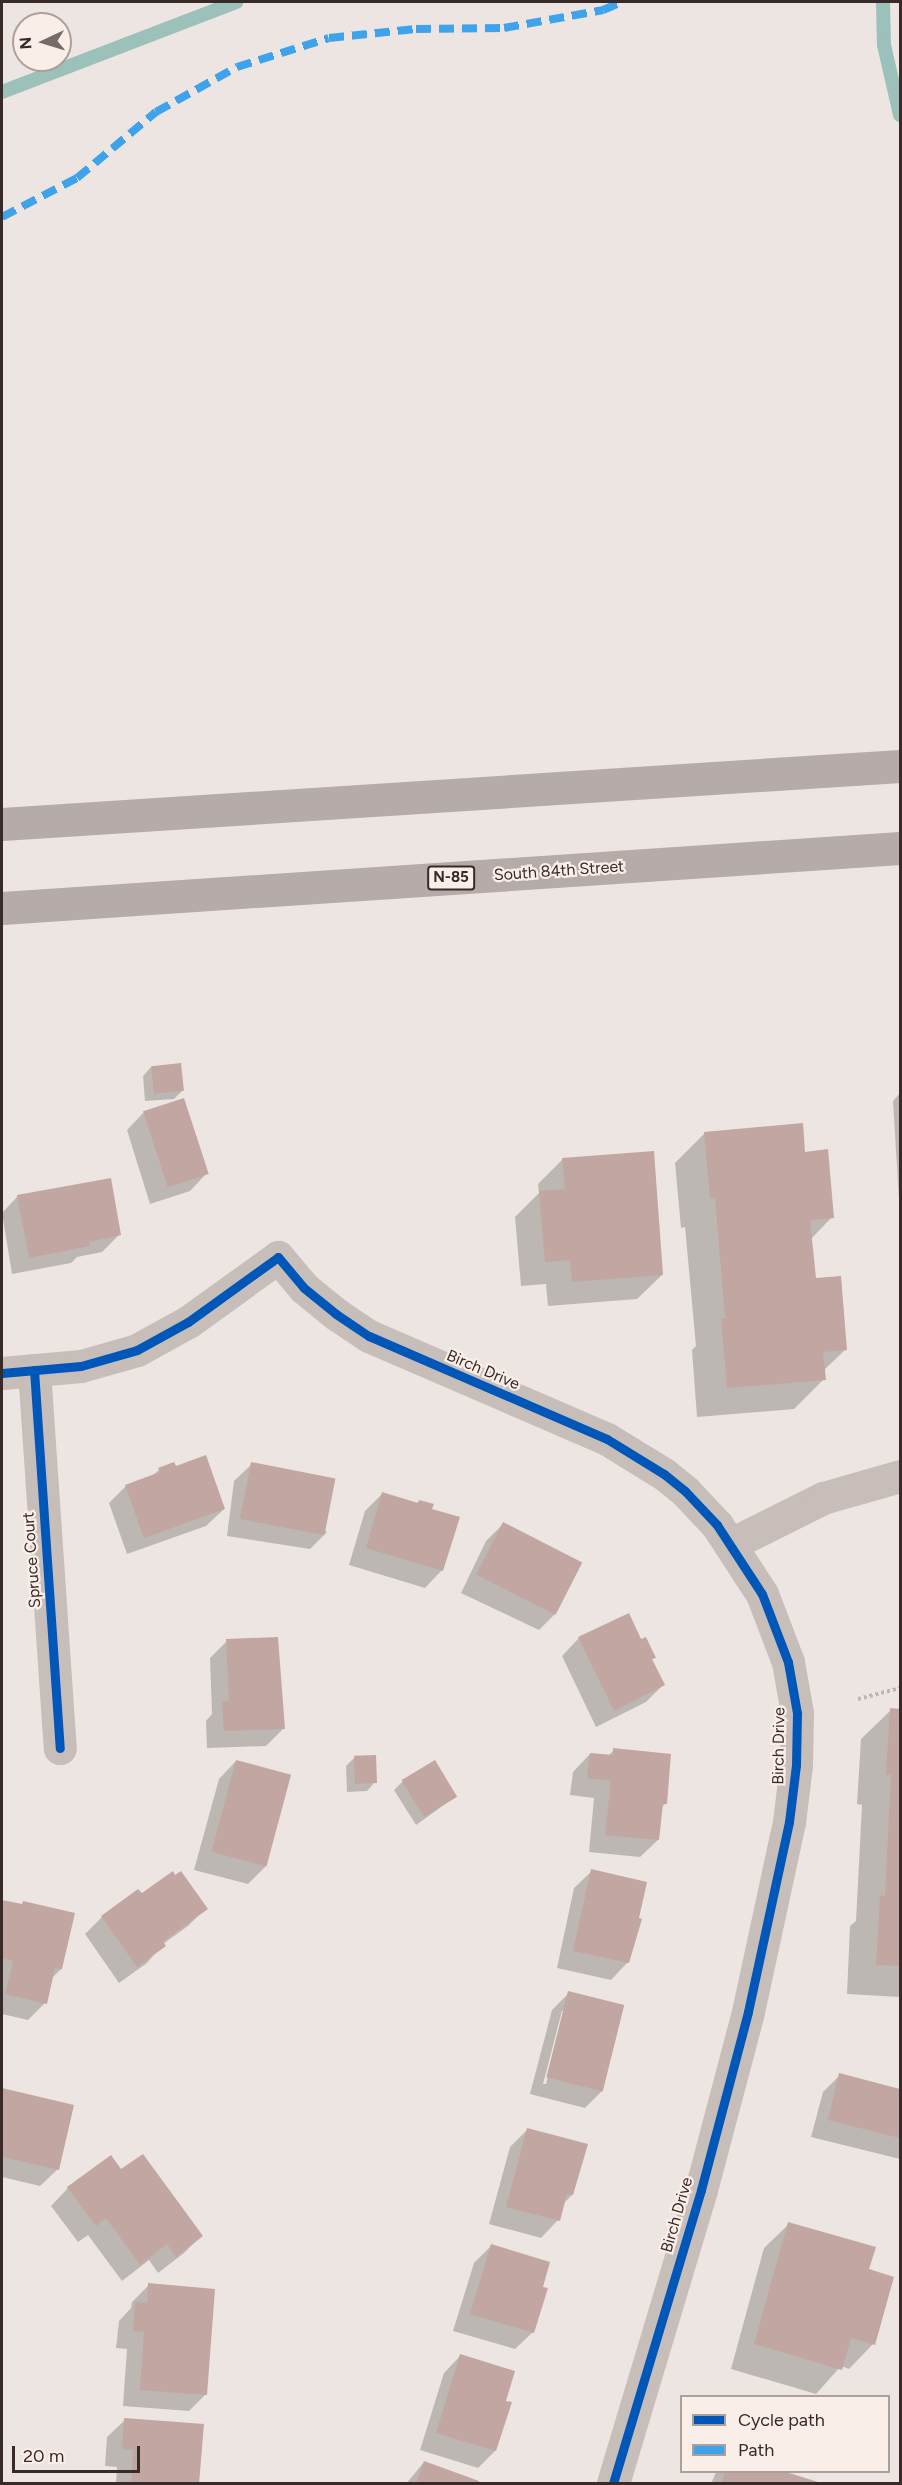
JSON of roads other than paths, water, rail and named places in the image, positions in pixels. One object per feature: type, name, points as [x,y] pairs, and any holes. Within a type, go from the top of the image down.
[{"type":"main road","points":[[2,824],[900,766]]},
{"type":"main road","name":"South 84th Street","points":[[2,908],[900,848]]},
{"type":"street","name":"Birch Drive","points":[[34,1370],[81,1366],[137,1350],[188,1322],[278,1257],[304,1288],[336,1314],[369,1336],[607,1438],[645,1461],[685,1491],[731,1544],[765,1601],[788,1662],[797,1713],[793,1793],[778,1880],[748,2012],[701,2190],[613,2484]]},
{"type":"street","points":[[2,1373],[34,1370]]},
{"type":"street","name":"Spruce Court","points":[[34,1370],[60,1748]]},
{"type":"street","points":[[731,1544],[823,1498],[900,1476]]},
{"type":"waterway","points":[[2,92],[236,2]]},
{"type":"waterway","points":[[883,2],[884,45],[900,115]]}]
